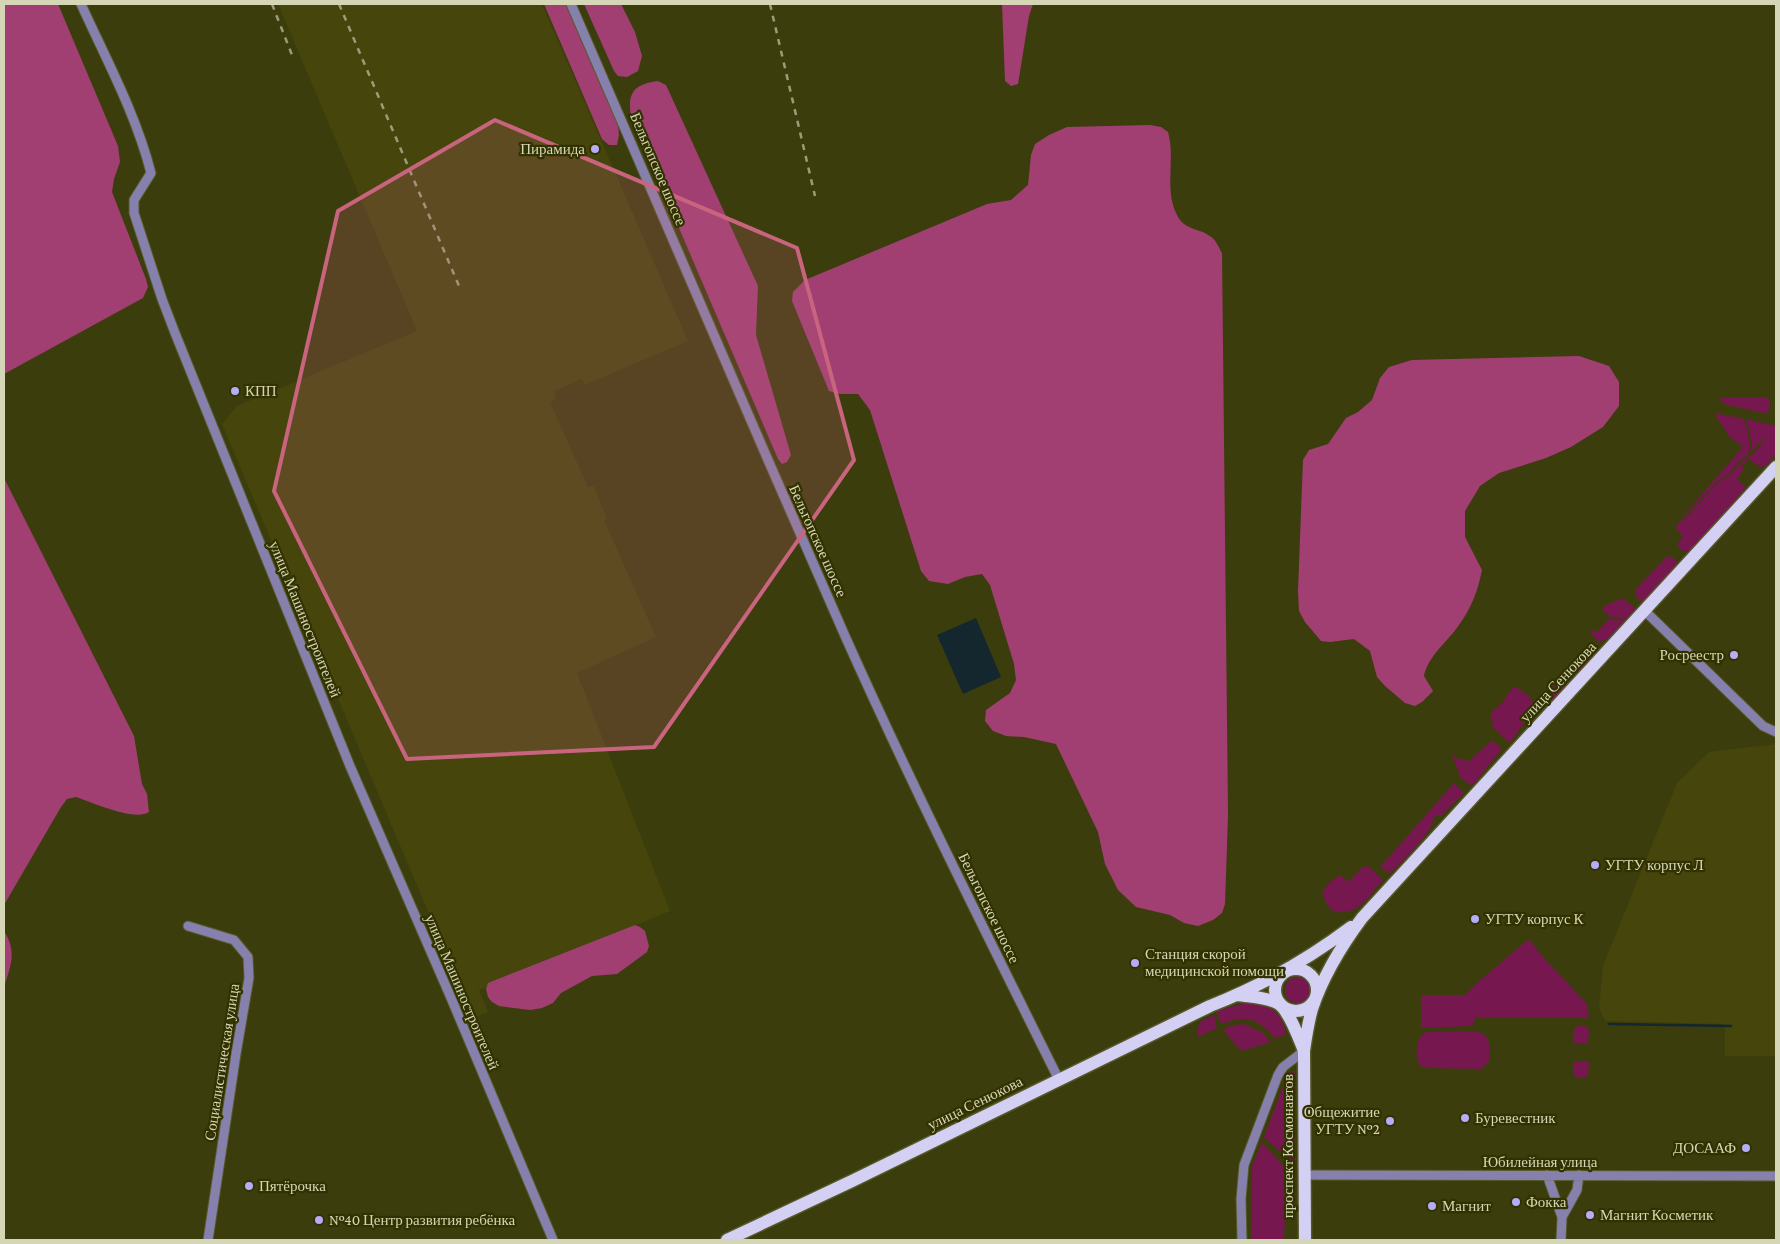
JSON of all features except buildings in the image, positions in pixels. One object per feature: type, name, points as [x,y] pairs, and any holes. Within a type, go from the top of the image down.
[{"type":"main road","name":"улица Сенюкова","points":[[1316,999],[1336,956],[1362,918],[1776,468]]},
{"type":"main road","name":"улица Сенюкова","points":[[726,1240],[858,1178],[1210,1006],[1238,995],[1312,955],[1362,918]]},
{"type":"main road","points":[[1238,995],[1270,1000],[1291,1011],[1306,1009],[1316,999],[1318,986],[1311,974],[1299,968],[1285,971],[1277,982],[1275,989],[1276,996],[1282,1006]]},
{"type":"main road","name":"проспект Космонавтов","points":[[1305,1240],[1304,1051],[1316,999]]},
{"type":"main road","name":"проспект Космонавтов","points":[[1282,1006],[1304,1051]]},
{"type":"street","name":"улица Машиностроителей","points":[[81,4],[144,147],[151,172],[134,200],[134,213],[162,300],[350,766],[451,998],[553,1240]]},
{"type":"street","name":"Бельгопское шоссе","points":[[571,4],[846,638],[957,874],[1025,1015],[1059,1080]]},
{"type":"street","points":[[1644,611],[1763,726],[1776,732]]},
{"type":"street","name":"Социалистическая улица","points":[[188,926],[234,940],[248,957],[249,978],[208,1240]]},
{"type":"street","name":"проспект Космонавтов","points":[[1242,1240],[1244,1165],[1278,1075],[1283,1068],[1304,1051]]},
{"type":"street","name":"Юбилейная улица","points":[[1305,1175],[1776,1176]]},
{"type":"street","points":[[1548,1175],[1562,1217],[1561,1240]]},
{"type":"street","points":[[1562,1217],[1577,1190],[1579,1175]]},
{"type":"highlighted area","points":[[495,120],[797,248],[854,460],[654,747],[407,759],[274,491],[338,211]]},
{"type":"shaded area","points":[[4,4],[58,4],[118,146],[120,162],[112,192],[148,287],[143,298],[4,374]]},
{"type":"shaded area","points":[[278,4],[542,4],[688,341],[585,385],[582,379],[554,391],[556,399],[550,402],[588,487],[594,486],[607,519],[604,520],[656,637],[577,673],[670,911],[479,990],[488,1012],[473,1018],[222,424],[237,406],[417,331]]},
{"type":"shaded area","points":[[544,4],[566,4],[618,124],[619,135],[617,145],[609,145],[602,139]]},
{"type":"shaded area","points":[[584,4],[621,4],[635,32],[642,56],[638,71],[627,77],[618,76]]},
{"type":"shaded area","points":[[1002,4],[1033,4],[1029,16],[1018,84],[1011,86],[1005,81]]},
{"type":"shaded area","points":[[658,81],[666,85],[758,286],[756,335],[791,455],[787,462],[782,464],[778,459],[631,116],[630,101],[634,91],[643,84]]},
{"type":"shaded area","points":[[1150,125],[1161,127],[1168,132],[1171,153],[1171,196],[1178,217],[1185,225],[1213,238],[1222,253],[1228,815],[1225,904],[1222,913],[1213,920],[1198,926],[1184,923],[1170,915],[1136,907],[1118,890],[1105,864],[1098,832],[1056,744],[1024,737],[1006,736],[993,731],[985,721],[986,710],[1010,693],[1016,680],[1014,664],[990,585],[982,574],[965,577],[948,584],[929,581],[921,571],[870,410],[858,394],[840,394],[829,391],[792,301],[793,292],[805,280],[987,204],[1011,200],[1028,185],[1031,155],[1035,144],[1049,135],[1067,127]]},
{"type":"shaded area","points":[[1579,356],[1609,366],[1619,382],[1619,406],[1603,427],[1571,447],[1546,458],[1499,473],[1480,486],[1465,511],[1465,537],[1482,570],[1476,591],[1464,618],[1434,655],[1426,669],[1424,676],[1433,691],[1415,706],[1405,703],[1377,677],[1370,651],[1354,639],[1330,642],[1321,641],[1305,622],[1299,611],[1298,591],[1303,460],[1309,450],[1328,444],[1346,418],[1358,412],[1372,400],[1380,378],[1389,367],[1412,360]]},
{"type":"shaded area","points":[[1723,397],[1766,397],[1770,401],[1770,409],[1764,413],[1728,405],[1721,402],[1720,399]]},
{"type":"shaded area","points":[[1714,413],[1744,419],[1750,441],[1748,455],[1739,461],[1729,474],[1718,481],[1677,523],[1743,447],[1729,436]]},
{"type":"shaded area","points":[[1746,419],[1776,426],[1776,454],[1767,465],[1760,467],[1750,460],[1750,456],[1756,451],[1767,435],[1750,453],[1752,442]]},
{"type":"shaded area","points":[[1748,457],[1748,460],[1741,466],[1744,469],[1737,479],[1746,488],[1689,552],[1681,550],[1677,544],[1683,537],[1676,528],[1677,524],[1686,518],[1719,482],[1730,475]]},
{"type":"shaded area","points":[[4,478],[134,736],[142,784],[147,794],[149,812],[134,815],[76,797],[67,799],[4,905]]},
{"type":"shaded area","points":[[1667,556],[1676,559],[1677,566],[1644,601],[1638,600],[1635,592],[1637,588]]},
{"type":"shaded area","points":[[1623,598],[1636,609],[1626,619],[1610,617],[1602,609],[1606,605]]},
{"type":"shaded area","points":[[1609,619],[1625,620],[1610,637],[1598,641],[1592,635],[1591,629],[1596,633]]},
{"type":"shaded area","points":[[1587,650],[1590,654],[1590,661],[1578,674],[1571,668]]},
{"type":"shaded area","points":[[1567,672],[1574,679],[1564,691],[1552,700],[1543,698]]},
{"type":"shaded area","points":[[1513,687],[1526,693],[1533,702],[1533,705],[1530,713],[1510,742],[1492,726],[1493,723],[1490,716]]},
{"type":"shaded area","points":[[1491,741],[1500,747],[1501,750],[1474,784],[1470,785],[1460,777],[1452,754],[1468,762]]},
{"type":"shaded area","points":[[1776,744],[1776,1056],[1725,1056],[1725,1024],[1605,1021],[1599,1008],[1603,966],[1677,783],[1709,752]]},
{"type":"shaded area","points":[[1454,783],[1464,793],[1441,816],[1436,816],[1433,819],[1432,825],[1423,839],[1391,873],[1382,869],[1381,866]]},
{"type":"shaded area","points":[[1368,866],[1383,880],[1361,905],[1351,911],[1336,912],[1332,910],[1322,892],[1330,882],[1340,875],[1349,882],[1362,867]]},
{"type":"shaded area","points":[[635,925],[645,931],[649,946],[647,952],[617,974],[592,976],[561,993],[553,1003],[542,1008],[530,1010],[499,1006],[488,997],[486,989],[488,983]]},
{"type":"shaded area","points":[[4,931],[12,952],[12,959],[4,987]]},
{"type":"shaded area","points":[[1529,939],[1587,1004],[1589,1018],[1476,1018],[1472,1026],[1421,1028],[1421,995],[1465,995]]},
{"type":"shaded area","points":[[1298,977],[1307,981],[1311,990],[1307,999],[1298,1003],[1289,999],[1285,990],[1289,981]]},
{"type":"shaded area","points":[[1242,1004],[1259,1005],[1272,1009],[1281,1019],[1286,1035],[1274,1038],[1257,1022],[1250,1020],[1237,1019],[1221,1024],[1216,1011]]},
{"type":"shaded area","points":[[1214,1015],[1217,1028],[1198,1037],[1198,1027],[1201,1021]]},
{"type":"shaded area","points":[[1243,1024],[1262,1032],[1271,1042],[1241,1051],[1223,1030],[1230,1026]]},
{"type":"shaded area","points":[[1577,1026],[1586,1026],[1589,1030],[1588,1043],[1574,1043],[1574,1030]]},
{"type":"shaded area","name":"Буревестник","points":[[1426,1032],[1479,1032],[1488,1040],[1489,1061],[1482,1069],[1424,1067],[1420,1065],[1417,1057],[1417,1048],[1419,1040]]},
{"type":"shaded area","points":[[1574,1061],[1589,1062],[1588,1075],[1585,1078],[1577,1078],[1574,1074]]},
{"type":"shaded area","points":[[1291,1071],[1295,1072],[1296,1164],[1293,1164],[1264,1137],[1288,1073]]},
{"type":"shaded area","points":[[1262,1142],[1287,1170],[1284,1240],[1251,1240],[1252,1166]]},
{"type":"water","points":[[976,618],[1001,677],[963,694],[937,635]]},
{"type":"waterway","points":[[1609,1024],[1731,1026]]},
{"type":"railway","points":[[272,4],[292,55]]},
{"type":"railway","points":[[339,4],[459,286]]},
{"type":"railway","points":[[770,4],[815,196]]},
{"type":"place","name":"Пирамида","points":[[595,149]]},
{"type":"place","name":"КПП","points":[[235,391]]},
{"type":"place","name":"Росреестр","points":[[1734,655]]},
{"type":"place","name":"УГТУ корпус Л","points":[[1595,865]]},
{"type":"place","name":"УГТУ корпус К","points":[[1475,919]]},
{"type":"place","name":"Станция скорой медицинской помощи","points":[[1135,963]]},
{"type":"place","name":"Буревестник","points":[[1465,1118]]},
{"type":"place","name":"Общежитие УГТУ №2","points":[[1390,1121]]},
{"type":"place","name":"ДОСААФ","points":[[1746,1148]]},
{"type":"place","name":"Пятёрочка","points":[[249,1186]]},
{"type":"place","name":"Фокка","points":[[1516,1202]]},
{"type":"place","name":"Магнит","points":[[1432,1206]]},
{"type":"place","name":"Магнит Косметик","points":[[1590,1215]]},
{"type":"place","name":"№40 Центр развития ребёнка","points":[[319,1220]]}]
